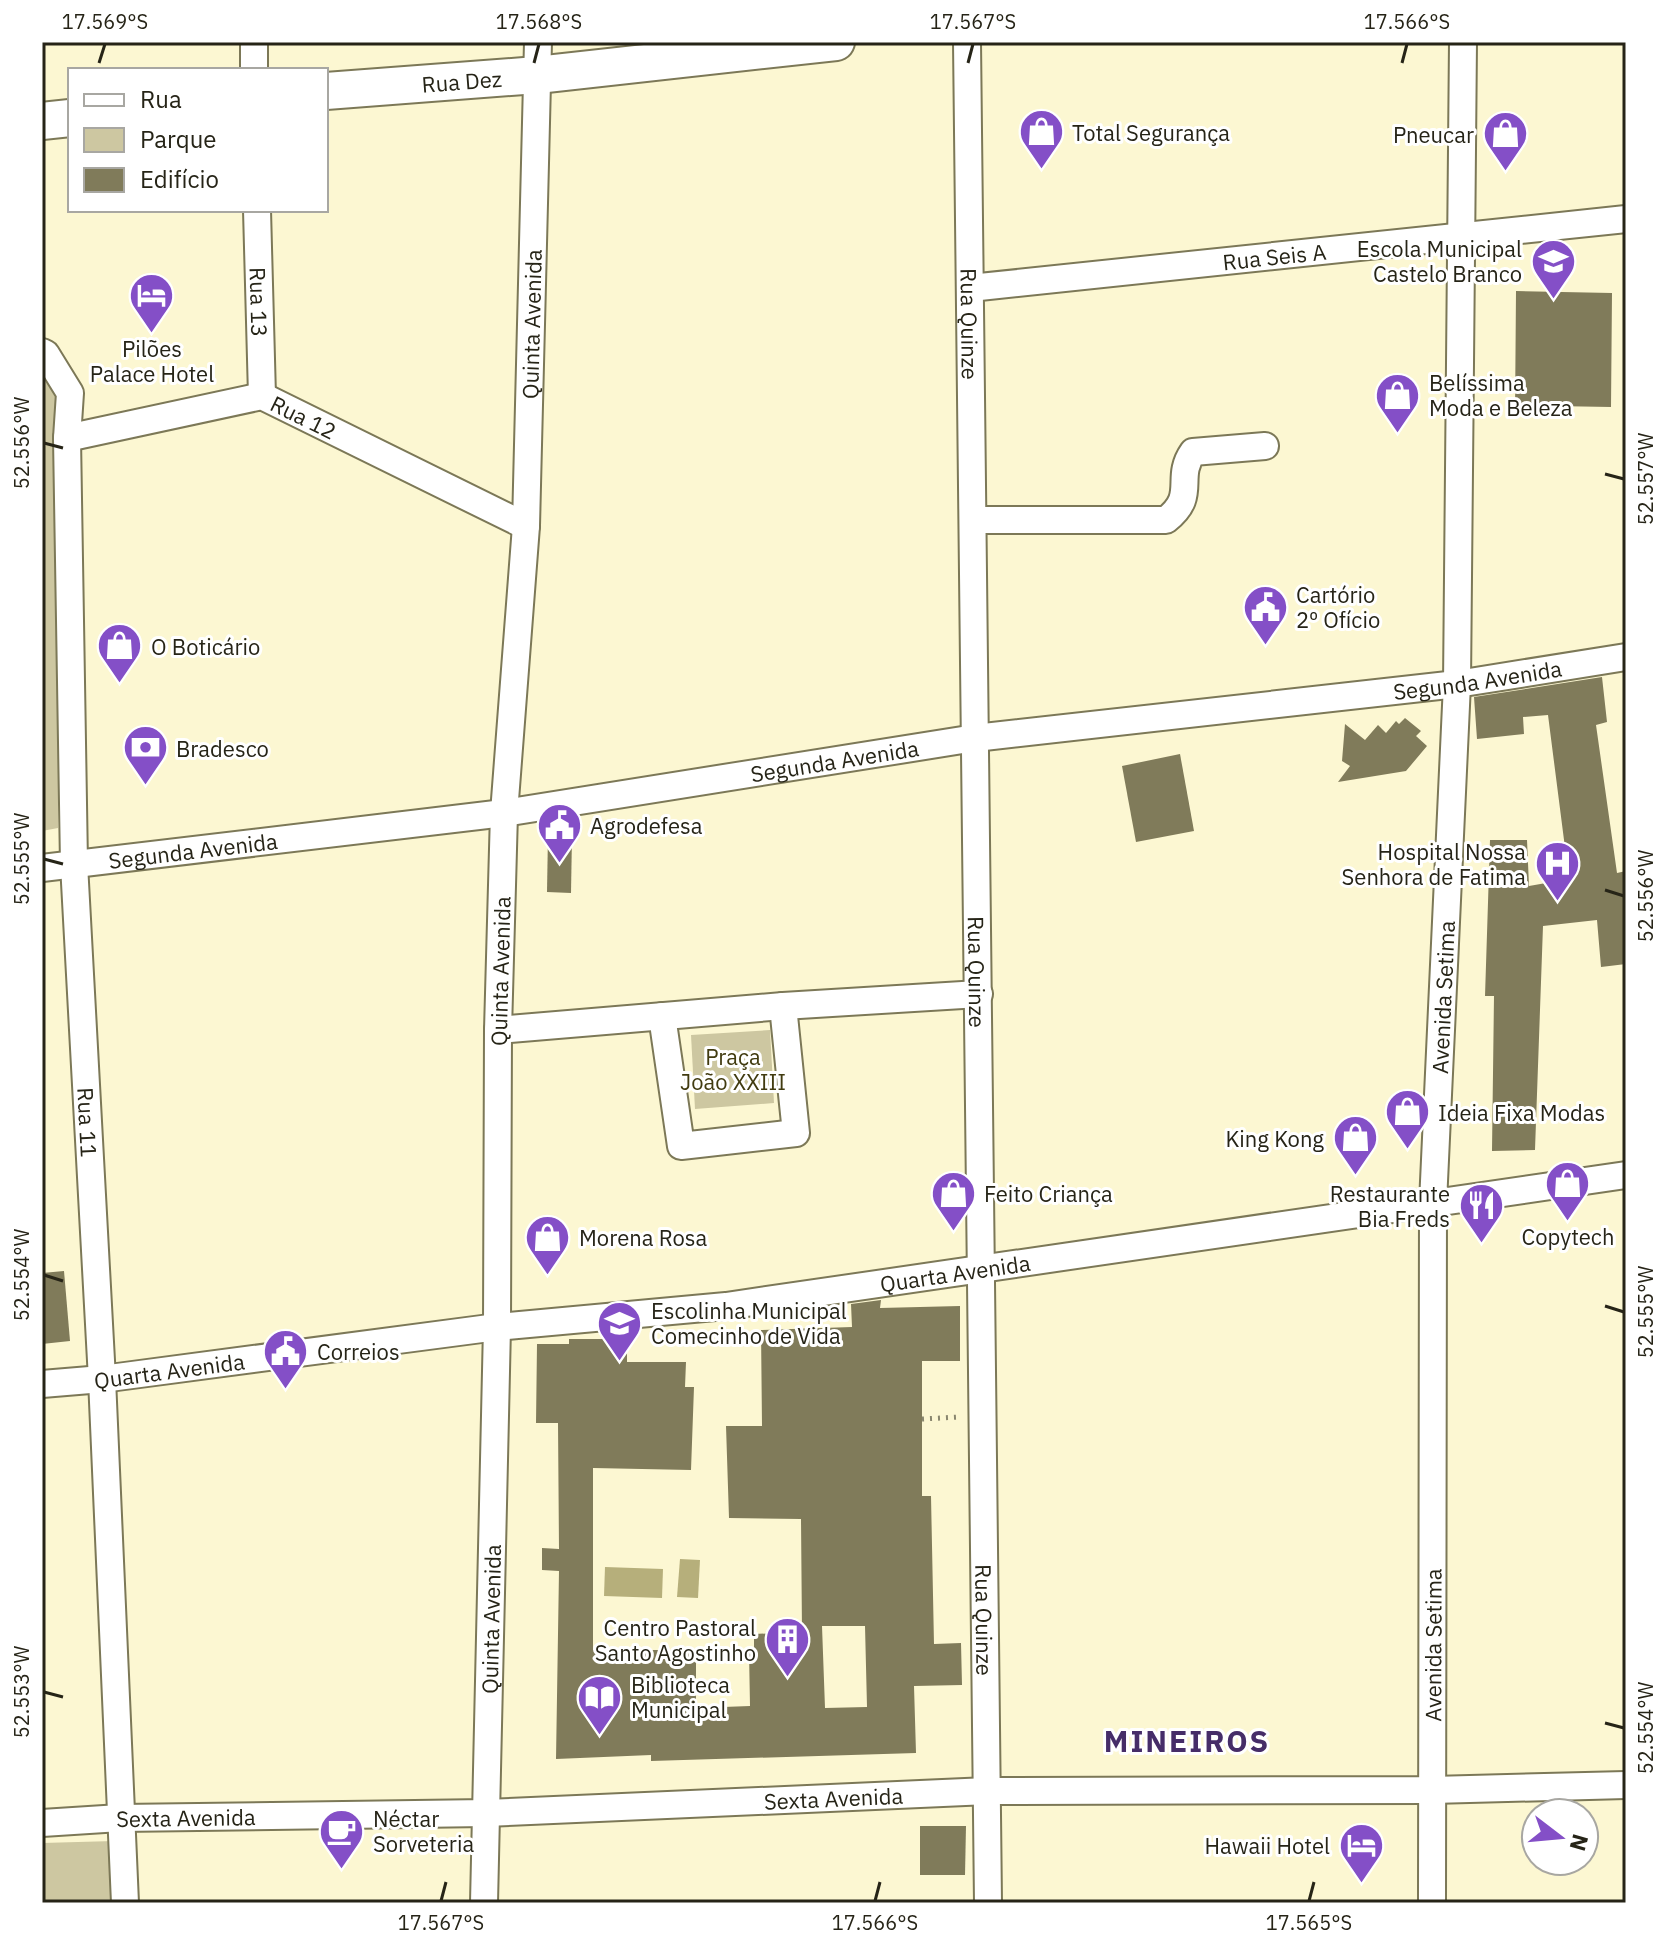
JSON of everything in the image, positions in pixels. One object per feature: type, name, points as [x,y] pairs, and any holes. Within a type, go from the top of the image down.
[{"type":"street","points":[[254,42],[254,68]]},
{"type":"street","name":"Rua Quinze","points":[[967,42],[988,1903]]},
{"type":"street","name":"Avenida Setima","points":[[1432,1903],[1433,1203],[1457,684],[1463,42]]},
{"type":"street","name":"Rua Dez","points":[[328,91],[537,58],[822,43]]},
{"type":"street","name":"Quinta Avenida","points":[[484,1903],[497,1327],[498,1030],[504,813],[526,526],[537,58]]},
{"type":"street","points":[[42,121],[68,118]]},
{"type":"street","name":"Rua 13","points":[[257,212],[262,396]]},
{"type":"street","name":"Rua Seis A","points":[[970,288],[1626,219]]},
{"type":"street","name":"Rua 11","points":[[42,352],[70,393],[67,438],[74,864],[102,1379],[125,1903]]},
{"type":"street","name":"Rua 12","points":[[67,438],[262,396],[526,526]]},
{"type":"street","points":[[973,520],[1166,520],[1179,511],[1185,499],[1185,463],[1193,452],[1265,446]]},
{"type":"street","name":"Segunda Avenida","points":[[42,868],[504,813],[975,738],[1457,684],[1626,657]]},
{"type":"street","points":[[498,1030],[783,1006],[979,994]]},
{"type":"street","points":[[662,1016],[681,1146],[796,1133],[783,1006]]},
{"type":"street","name":"Quarta Avenida","points":[[42,1384],[102,1379],[497,1327],[726,1306],[1626,1175]]},
{"type":"street","name":"Sexta Avenida","points":[[42,1823],[120,1818],[486,1813],[988,1791],[1432,1790],[1626,1785]]},
{"type":"path","points":[[922,1419],[984,1416]]},
{"type":"green space","points":[[42,373],[60,389],[58,828],[42,831]]},
{"type":"green space","name":"Praça João XXIII","points":[[770,1030],[774,1103],[695,1109],[691,1035]]},
{"type":"green space","points":[[114,1841],[118,1903],[42,1903],[42,1843]]},
{"type":"shaded area","points":[[680,1559],[700,1560],[698,1598],[677,1597]]},
{"type":"shaded area","points":[[605,1567],[663,1569],[662,1598],[604,1596]]},
{"type":"building","points":[[1516,291],[1612,293],[1611,407],[1553,406],[1553,415],[1515,414]]},
{"type":"building","name":"Hospital Nossa Senhora de Fatima","points":[[1602,677],[1607,722],[1596,725],[1617,873],[1626,871],[1626,964],[1601,967],[1597,920],[1543,926],[1535,1150],[1492,1151],[1494,996],[1485,996],[1490,840],[1527,840],[1529,886],[1569,879],[1548,715],[1523,717],[1524,734],[1477,739],[1474,697]]},
{"type":"building","points":[[1405,718],[1421,731],[1416,736],[1427,746],[1406,771],[1338,782],[1350,766],[1342,761],[1345,724],[1365,740],[1378,725],[1386,733],[1396,721],[1399,724]]},
{"type":"building","points":[[1180,754],[1194,831],[1136,842],[1122,766]]},
{"type":"building","name":"Agrodefesa","points":[[548,834],[572,835],[571,893],[547,892]]},
{"type":"building","points":[[64,1271],[70,1341],[42,1344],[42,1273]]},
{"type":"building","points":[[881,1300],[880,1308],[960,1306],[960,1361],[922,1361],[922,1496],[931,1496],[934,1644],[961,1643],[962,1685],[914,1686],[916,1753],[651,1761],[651,1755],[556,1759],[559,1571],[542,1570],[542,1548],[559,1549],[558,1423],[536,1423],[537,1344],[569,1344],[569,1339],[627,1339],[627,1362],[686,1362],[685,1387],[694,1387],[691,1470],[593,1468],[593,1650],[696,1650],[696,1708],[750,1706],[749,1651],[754,1651],[754,1634],[802,1632],[801,1519],[729,1518],[726,1426],[762,1426],[761,1330],[852,1327],[851,1304]],"holes":[[[822,1626],[865,1626],[867,1707],[825,1708]]]},
{"type":"building","points":[[920,1826],[966,1826],[965,1875],[920,1875]]},
{"type":"place","name":"Total Segurança","points":[[1041,171]]},
{"type":"place","name":"Pneucar","points":[[1505,173]]},
{"type":"place","name":"Escola Municipal Castelo Branco","points":[[1553,300]]},
{"type":"place","name":"Pilões Palace Hotel","points":[[152,334]]},
{"type":"place","name":"Belíssima Moda e Beleza","points":[[1398,434]]},
{"type":"place","name":"Cartório 2º Ofício","points":[[1265,646]]},
{"type":"place","name":"O Boticário","points":[[120,685]]},
{"type":"place","name":"Bradesco","points":[[145,787]]},
{"type":"place","name":"Agrodefesa","points":[[559,864]]},
{"type":"place","name":"Hospital Nossa Senhora de Fatima","points":[[1557,903]]},
{"type":"place","name":"Ideia Fixa Modas","points":[[1407,1151]]},
{"type":"place","name":"King Kong","points":[[1355,1177]]},
{"type":"place","name":"Copytech","points":[[1568,1222]]},
{"type":"place","name":"Feito Criança","points":[[953,1232]]},
{"type":"place","name":"Restaurante Bia Freds","points":[[1481,1245]]},
{"type":"place","name":"Morena Rosa","points":[[548,1276]]},
{"type":"place","name":"Escolinha Municipal Comecinho de Vida","points":[[620,1362]]},
{"type":"place","name":"Correios","points":[[286,1390]]},
{"type":"place","name":"Centro Pastoral Santo Agostinho","points":[[787,1679]]},
{"type":"place","name":"Biblioteca Municipal","points":[[600,1736]]},
{"type":"place","name":"Néctar Sorveteria","points":[[342,1870]]},
{"type":"place","name":"Hawaii Hotel","points":[[1361,1884]]},
{"type":"district","name":"MINEIROS","points":[[1187,1740]]}]
